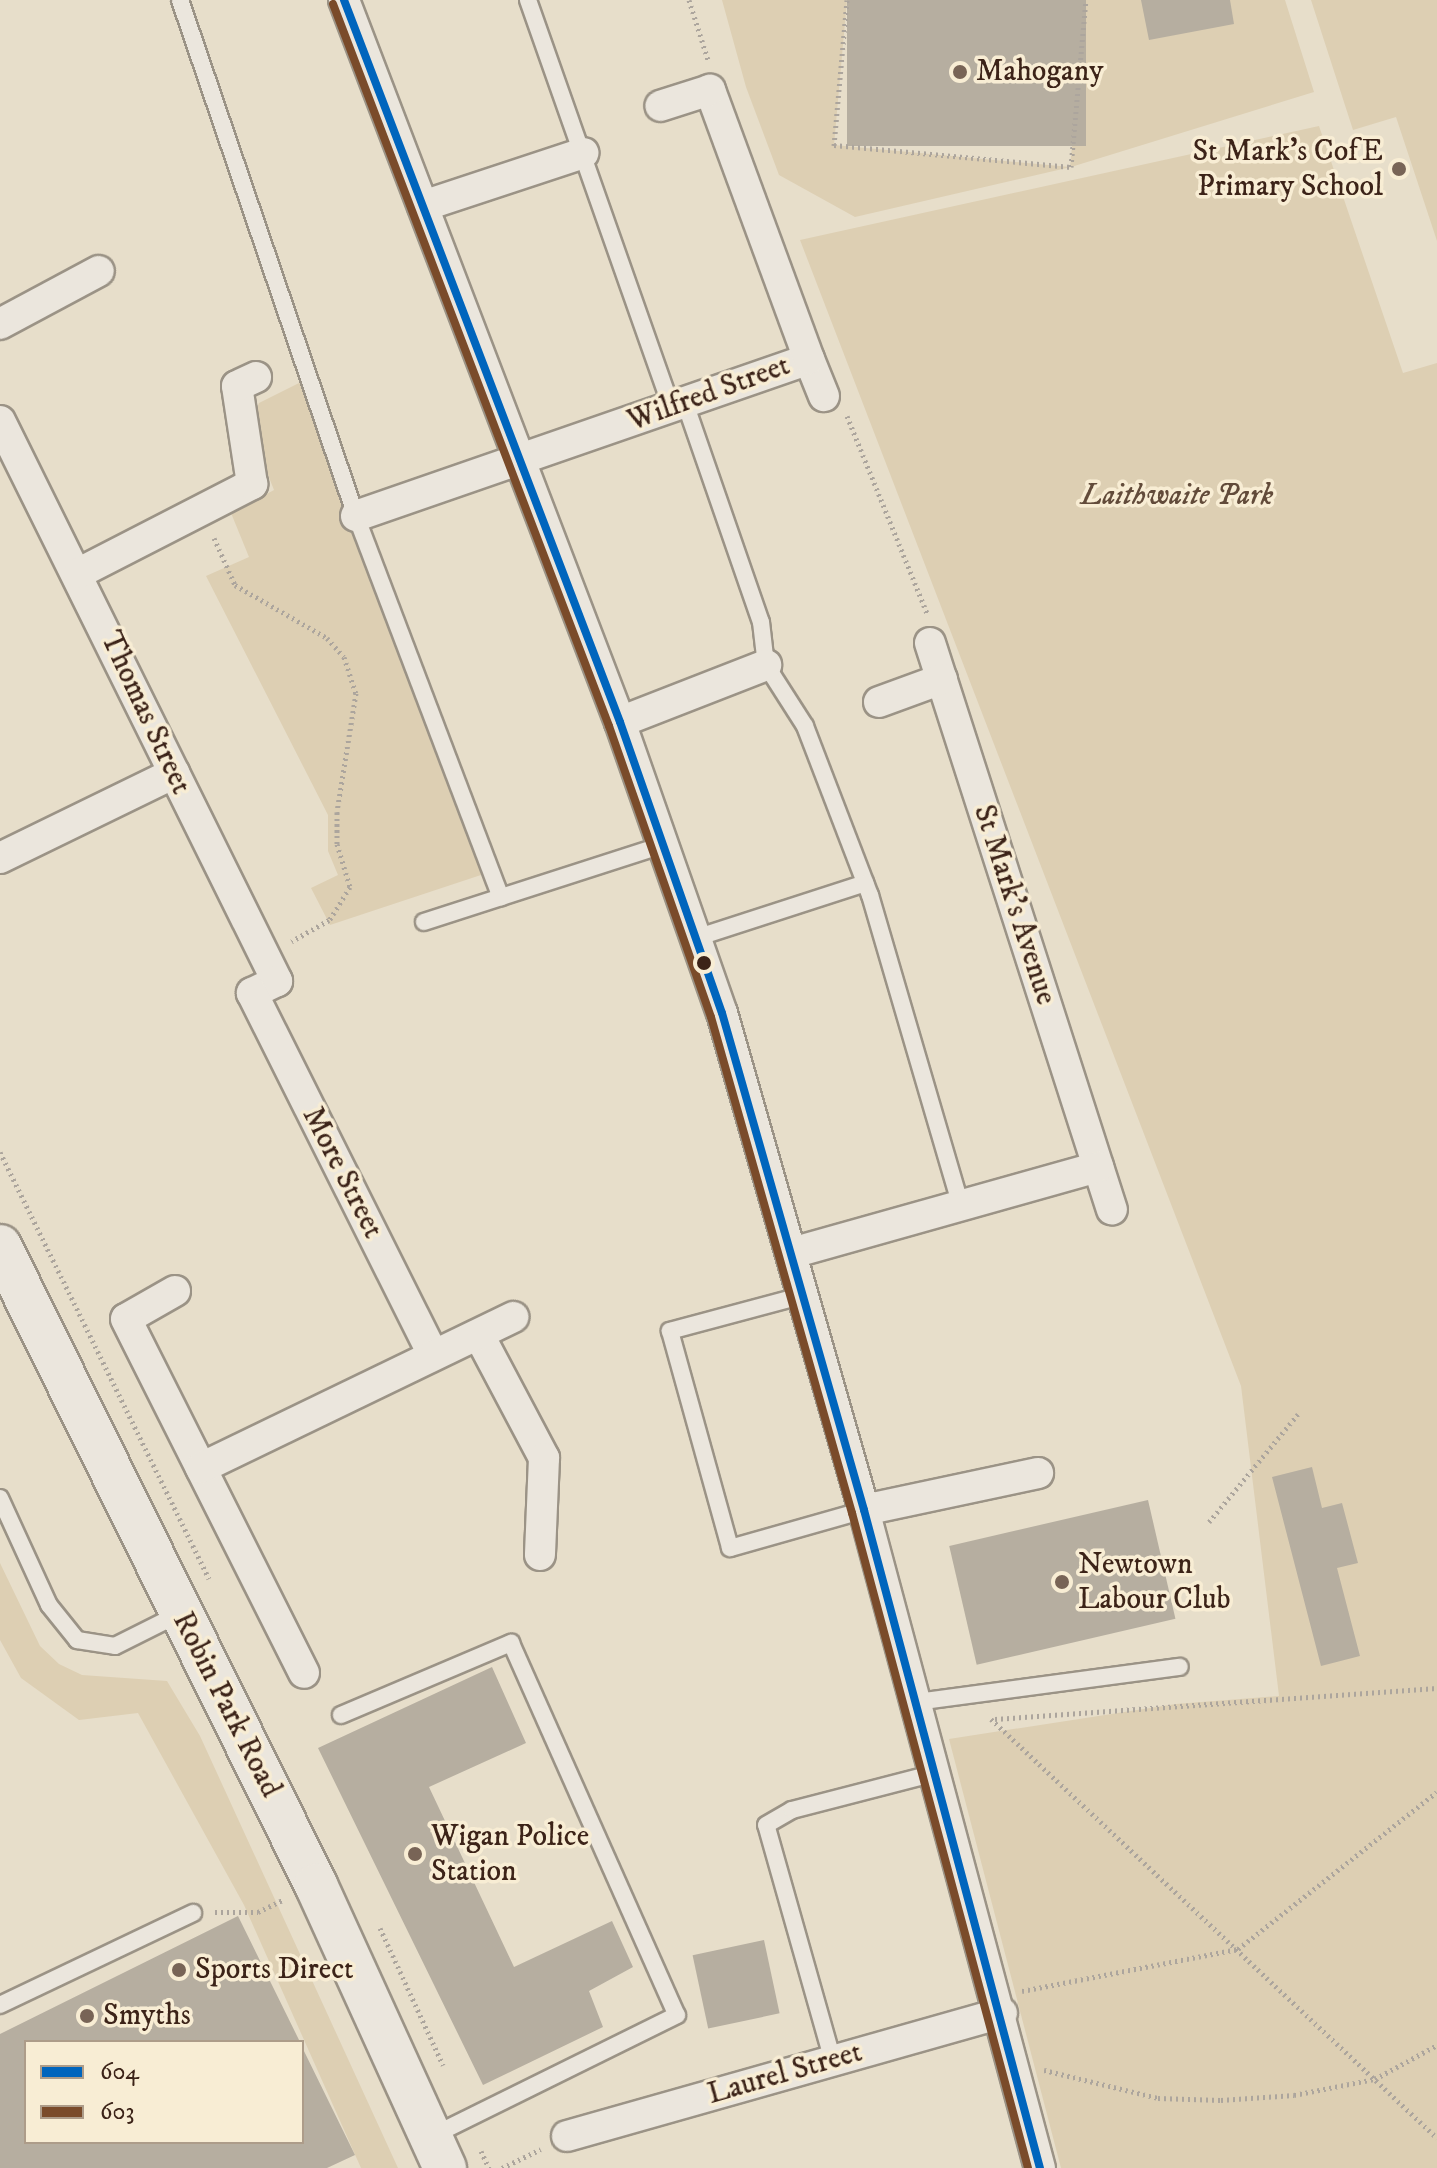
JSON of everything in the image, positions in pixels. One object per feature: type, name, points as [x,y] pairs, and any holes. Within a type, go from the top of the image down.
[{"type":"street","points":[[344,0],[620,722],[696,938],[804,1295],[1000,2004],[1040,2168]]},
{"type":"street","name":"Wilfred Street","points":[[356,516],[809,359],[710,90]]},
{"type":"street","points":[[660,106],[710,90]]},
{"type":"street","points":[[423,206],[583,153]]},
{"type":"street","points":[[0,324],[99,271]]},
{"type":"street","points":[[809,359],[824,396]]},
{"type":"street","points":[[79,573],[252,484],[237,386],[256,377]]},
{"type":"street","name":"Thomas Street","points":[[0,421],[79,573],[277,981],[252,993]]},
{"type":"street","name":"St Mark's Avenue","points":[[930,643],[1112,1210]]},
{"type":"street","points":[[620,722],[766,665]]},
{"type":"street","points":[[879,702],[942,679]]},
{"type":"street","points":[[0,858],[174,773]]},
{"type":"street","name":"More Street","points":[[252,993],[432,1353]]},
{"type":"street","points":[[792,1253],[960,1203],[1098,1167]]},
{"type":"street","name":"Robin Park Road","points":[[0,1246],[316,1885],[438,2152]]},
{"type":"street","points":[[175,1291],[126,1319],[304,1673]]},
{"type":"street","points":[[201,1468],[432,1353],[480,1337],[513,1317]]},
{"type":"street","points":[[480,1337],[544,1458],[540,1555]]},
{"type":"street","points":[[864,1510],[1038,1473]]},
{"type":"street","name":"Laurel Street","points":[[567,2136],[833,2061],[1000,2004]]},
{"type":"lane","points":[[180,0],[356,516],[501,897]]},
{"type":"lane","points":[[528,0],[761,622],[766,665],[805,726],[865,883],[960,1203]]},
{"type":"lane","points":[[424,922],[665,844]]},
{"type":"lane","points":[[696,938],[865,883]]},
{"type":"lane","points":[[804,1295],[670,1331],[730,1548],[864,1510]]},
{"type":"lane","points":[[0,1498],[49,1605],[77,1640],[115,1646],[181,1613]]},
{"type":"lane","points":[[341,1715],[511,1643],[677,2015],[438,2152]]},
{"type":"lane","points":[[916,1702],[1180,1667]]},
{"type":"lane","points":[[833,2061],[766,1825],[792,1810],[935,1773]]},
{"type":"lane","points":[[0,2005],[193,1913]]},
{"type":"path","points":[[689,0],[712,72],[710,90]]},
{"type":"path","points":[[847,0],[834,145],[1071,167],[1086,0]]},
{"type":"path","points":[[824,396],[842,405],[932,624],[930,643]]},
{"type":"path","points":[[202,511],[235,585],[327,638],[344,657],[356,693],[337,812],[337,844],[350,887],[329,920],[264,958]]},
{"type":"path","points":[[1209,1522],[1298,1414]]},
{"type":"path","points":[[977,1721],[1437,1688]]},
{"type":"path","points":[[991,1719],[1437,2138]]},
{"type":"path","points":[[1000,2004],[1238,1949],[1437,1792]]},
{"type":"path","points":[[193,1913],[258,1912],[316,1885]]},
{"type":"path","points":[[1015,2063],[1158,2098],[1294,2095],[1375,2079],[1437,2045]]},
{"type":"path","points":[[502,2168],[567,2136]]},
{"type":"green space","points":[[722,0],[847,0],[834,145],[1070,167],[1086,0],[1285,0],[1314,92],[1071,167],[855,217],[779,175],[746,87]]},
{"type":"green space","points":[[1311,0],[1437,0],[1437,241],[1396,117],[1353,130]]},
{"type":"green space","name":"Laithwaite Park","points":[[1319,126],[1403,373],[1437,363],[1437,2168],[1061,2168],[949,1739],[1176,1704],[1279,1696],[1241,1386],[800,240]]},
{"type":"green space","points":[[301,382],[484,874],[330,925],[311,888],[338,875],[328,851],[328,815],[206,576],[249,557],[231,513],[274,490],[249,427],[259,403]]},
{"type":"green space","points":[[0,1563],[40,1646],[59,1664],[82,1675],[167,1681],[200,1736],[398,2168],[361,2168],[244,1905],[138,1713],[79,1720],[21,1678],[0,1640]]},
{"type":"building","name":"Mahogany","points":[[847,0],[1086,0],[1086,146],[847,146]]},
{"type":"building","points":[[1141,0],[1230,0],[1234,24],[1149,40]]},
{"type":"building","points":[[1312,1467],[1322,1508],[1342,1503],[1358,1563],[1337,1568],[1360,1656],[1321,1666],[1272,1477]]},
{"type":"building","name":"Newtown Labour Club","points":[[1148,1500],[1175,1619],[977,1665],[949,1546]]},
{"type":"building","name":"Wigan Police Station","points":[[492,1667],[526,1743],[429,1787],[514,1967],[612,1921],[633,1967],[589,1991],[603,2027],[483,2085],[318,1748]]},
{"type":"building","points":[[238,1916],[299,2040],[24,2040],[24,2144],[304,2144],[304,2051],[355,2155],[327,2168],[0,2168],[0,2034]]},
{"type":"building","points":[[764,1940],[780,2013],[708,2029],[693,1955]]},
{"type":"transit line","name":"604","points":[[344,0],[620,722],[722,1013],[864,1510],[1040,2168]]},
{"type":"transit line","name":"603","points":[[333,4],[609,726],[711,1017],[852,1513],[1028,2168]]},
{"type":"place","name":"Mahogany","points":[[960,72]]},
{"type":"place","name":"St Mark's CofE Primary School","points":[[1399,169]]},
{"type":"place","name":"Newtown Labour Club","points":[[1062,1582]]},
{"type":"place","name":"Wigan Police Station","points":[[415,1854]]},
{"type":"place","name":"Sports Direct","points":[[179,1970]]},
{"type":"place","name":"Smyths","points":[[87,2016]]}]
